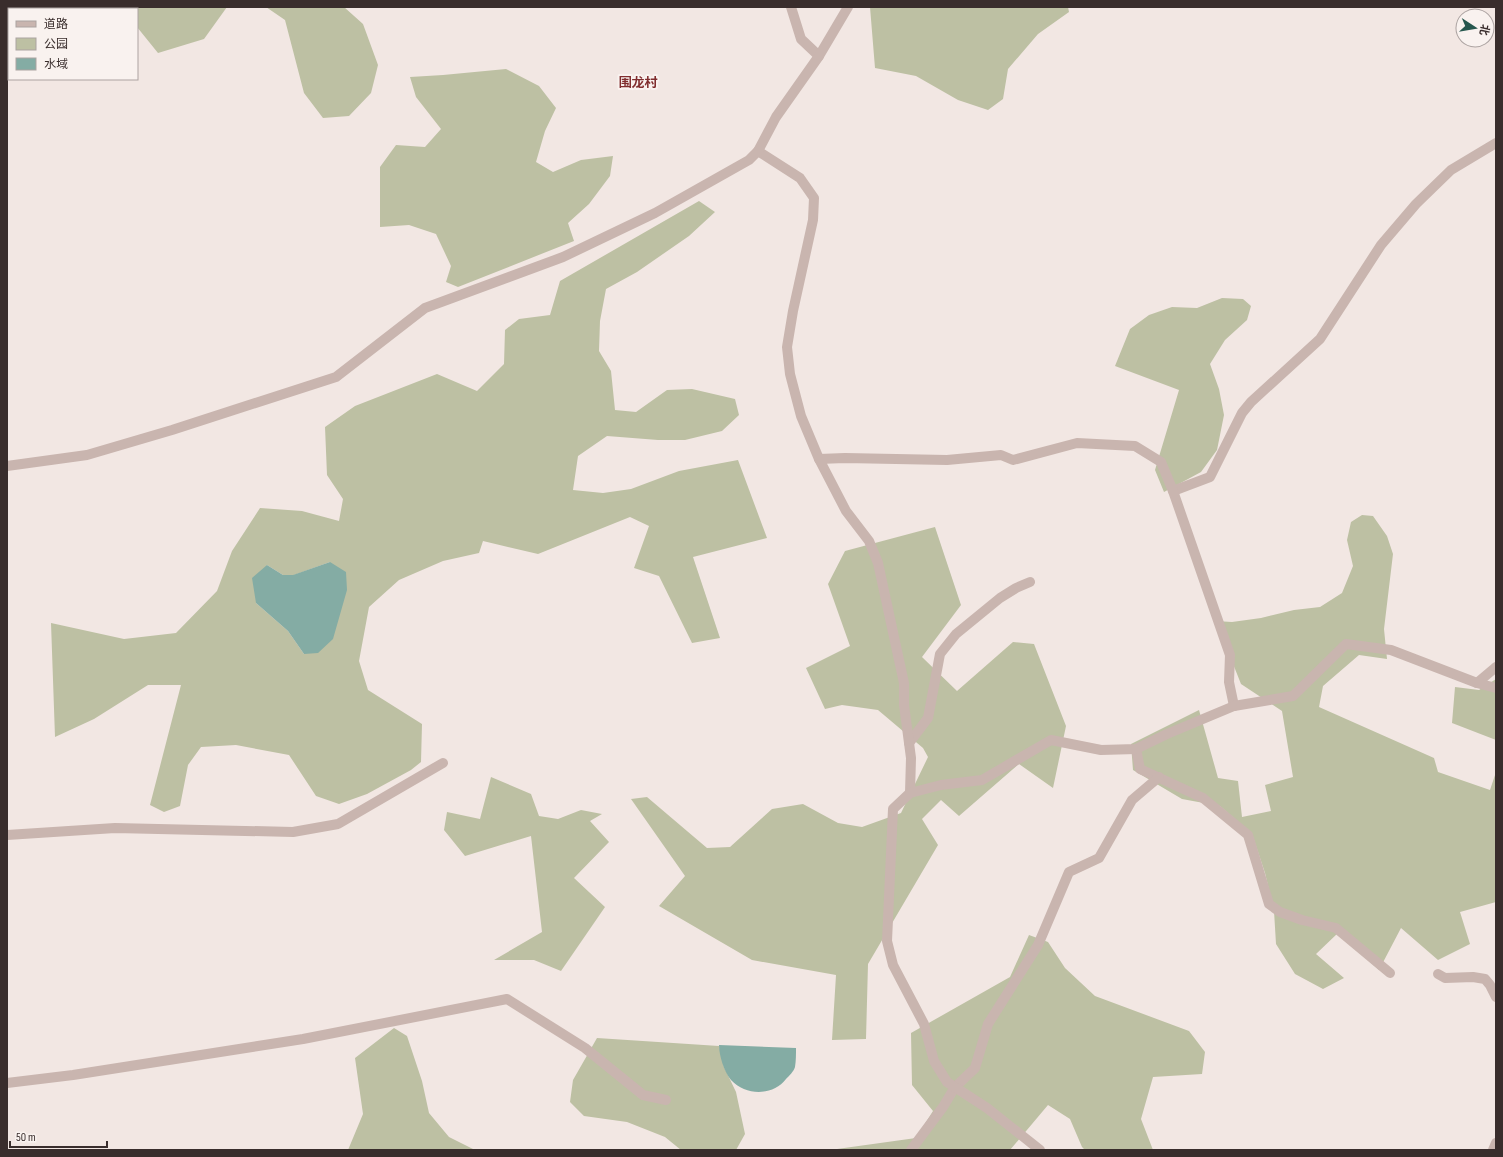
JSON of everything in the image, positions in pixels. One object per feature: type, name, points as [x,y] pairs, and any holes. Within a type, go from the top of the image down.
[{"type":"street","points":[[791,7],[801,39],[819,56]]},
{"type":"street","points":[[7,466],[87,455],[172,430],[336,377],[425,308],[563,257],[655,213],[749,160],[758,151],[776,117],[819,56],[848,7]]},
{"type":"street","points":[[1173,491],[1210,477],[1242,413],[1251,402],[1320,339],[1382,245],[1416,204],[1451,170],[1496,143]]},
{"type":"street","points":[[758,151],[800,178],[814,198],[813,220],[793,311],[787,348],[790,374],[801,416],[819,459],[846,510],[868,541],[878,563],[904,683],[904,705],[911,758],[910,793]]},
{"type":"street","points":[[819,459],[845,458],[947,460],[1001,455],[1013,460],[1077,443],[1135,446],[1160,462],[1173,491],[1230,655],[1229,682],[1234,706]]},
{"type":"street","points":[[909,743],[928,718],[940,654],[956,634],[1000,598],[1016,588],[1030,582]]},
{"type":"street","points":[[1040,1150],[987,1108],[951,1084],[934,1061],[924,1024],[893,965],[887,941],[894,809],[910,793],[941,785],[982,780],[1051,740],[1101,750],[1136,749],[1167,734],[1234,706],[1293,696],[1346,644],[1391,650],[1477,683],[1496,688]]},
{"type":"street","points":[[1477,683],[1496,667]]},
{"type":"street","points":[[1136,749],[1140,769],[1203,798],[1248,835],[1269,904],[1280,912],[1302,920],[1336,928],[1390,973]]},
{"type":"street","points":[[7,835],[115,828],[293,832],[338,824],[443,763]]},
{"type":"street","points":[[911,1150],[943,1107],[951,1084],[975,1068],[988,1024],[1038,945],[1069,872],[1100,858],[1132,800],[1159,777]]},
{"type":"street","points":[[1438,974],[1445,978],[1473,977],[1485,979],[1496,997]]},
{"type":"street","points":[[7,1083],[73,1075],[303,1039],[507,1000],[585,1048],[643,1095],[666,1100]]},
{"type":"street","points":[[1493,1150],[1496,1143]]},
{"type":"green space","points":[[7,7],[69,7],[8,8],[7,68]]},
{"type":"green space","points":[[227,7],[204,39],[158,53],[138,28],[138,8],[122,8]]},
{"type":"green space","points":[[266,7],[344,7],[363,24],[378,65],[371,93],[349,116],[323,118],[304,93],[285,20]]},
{"type":"green space","points":[[870,7],[1068,7],[1069,12],[1038,34],[1008,69],[1003,99],[988,110],[958,100],[916,76],[875,68]]},
{"type":"green space","points":[[506,69],[539,86],[556,108],[545,131],[536,162],[553,172],[581,160],[613,156],[610,176],[589,204],[568,223],[574,241],[458,287],[446,282],[451,266],[436,234],[409,225],[380,227],[380,167],[396,145],[425,147],[441,129],[416,97],[410,77]]},
{"type":"green space","points":[[699,201],[715,212],[689,236],[637,272],[606,289],[600,321],[599,351],[611,371],[615,410],[636,412],[667,390],[692,389],[735,399],[739,415],[722,431],[685,440],[658,440],[607,436],[578,456],[573,490],[603,493],[631,489],[679,471],[738,460],[767,538],[693,557],[720,638],[692,643],[659,576],[634,568],[649,526],[630,517],[538,554],[483,541],[479,553],[443,561],[399,580],[369,607],[359,661],[368,690],[422,724],[421,762],[411,770],[367,794],[339,804],[316,796],[289,755],[236,745],[201,747],[188,765],[180,806],[164,812],[150,805],[181,685],[148,685],[94,719],[55,737],[51,623],[124,639],[176,633],[217,591],[232,551],[260,508],[302,511],[339,521],[343,499],[327,475],[325,427],[355,406],[437,374],[477,391],[504,364],[505,330],[519,319],[550,315],[560,281]],"holes":[[[330,562],[304,654],[288,631],[256,603],[267,565],[283,575],[294,575]]]},
{"type":"green space","points":[[1222,298],[1243,299],[1251,306],[1247,320],[1225,340],[1210,364],[1219,389],[1224,415],[1217,450],[1201,472],[1164,492],[1155,470],[1179,390],[1115,366],[1130,329],[1149,315],[1172,307],[1197,308]]},
{"type":"green space","points":[[1362,515],[1373,516],[1387,536],[1393,554],[1384,629],[1387,659],[1359,655],[1323,686],[1319,707],[1434,758],[1438,772],[1490,790],[1496,772],[1496,902],[1460,912],[1470,944],[1438,960],[1401,928],[1379,970],[1338,933],[1316,954],[1344,978],[1323,989],[1295,974],[1276,944],[1274,911],[1265,873],[1252,834],[1220,806],[1182,799],[1133,770],[1131,744],[1199,710],[1218,778],[1238,781],[1242,817],[1271,811],[1265,785],[1293,777],[1282,711],[1241,684],[1216,621],[1232,622],[1261,618],[1294,610],[1320,607],[1342,593],[1353,566],[1347,540],[1351,522]]},
{"type":"green space","points":[[935,527],[961,605],[922,657],[957,691],[1013,642],[1034,644],[1066,726],[1053,788],[1019,764],[959,816],[941,800],[922,819],[938,845],[868,964],[866,1039],[832,1040],[836,975],[752,960],[659,906],[685,876],[631,799],[647,797],[707,848],[730,847],[772,809],[803,804],[838,823],[862,827],[901,813],[928,757],[923,748],[878,710],[842,705],[825,709],[806,668],[850,646],[828,584],[845,551]]},
{"type":"green space","points":[[1496,679],[1496,740],[1452,723],[1455,687],[1479,690]]},
{"type":"green space","points":[[491,777],[531,794],[539,816],[558,819],[581,810],[602,814],[590,821],[609,842],[574,878],[605,907],[561,971],[534,960],[494,960],[542,932],[531,836],[465,856],[444,830],[447,812],[480,819]]},
{"type":"green space","points":[[1029,935],[1048,942],[1065,968],[1095,996],[1189,1031],[1205,1052],[1202,1074],[1153,1077],[1141,1119],[1153,1150],[1085,1150],[1082,1147],[1070,1119],[1048,1105],[1010,1150],[838,1150],[837,1149],[916,1138],[933,1111],[912,1085],[911,1033],[1010,977]]},
{"type":"green space","points":[[394,1028],[407,1036],[422,1081],[429,1113],[449,1137],[475,1150],[348,1150],[363,1114],[355,1058]]},
{"type":"green space","points":[[597,1038],[719,1046],[724,1067],[736,1092],[745,1134],[736,1150],[681,1150],[665,1137],[627,1122],[584,1116],[570,1102],[573,1080]]},
{"type":"water","points":[[330,562],[346,572],[347,590],[333,639],[318,653],[304,654],[288,631],[256,603],[252,578],[267,565],[283,575],[293,575]]},
{"type":"water","points":[[719,1045],[796,1048],[795,1067],[793,1072],[781,1085],[774,1089],[759,1092],[744,1089],[728,1077],[722,1063]]},
{"type":"district","name":"围龙村","points":[[638,82]]}]
